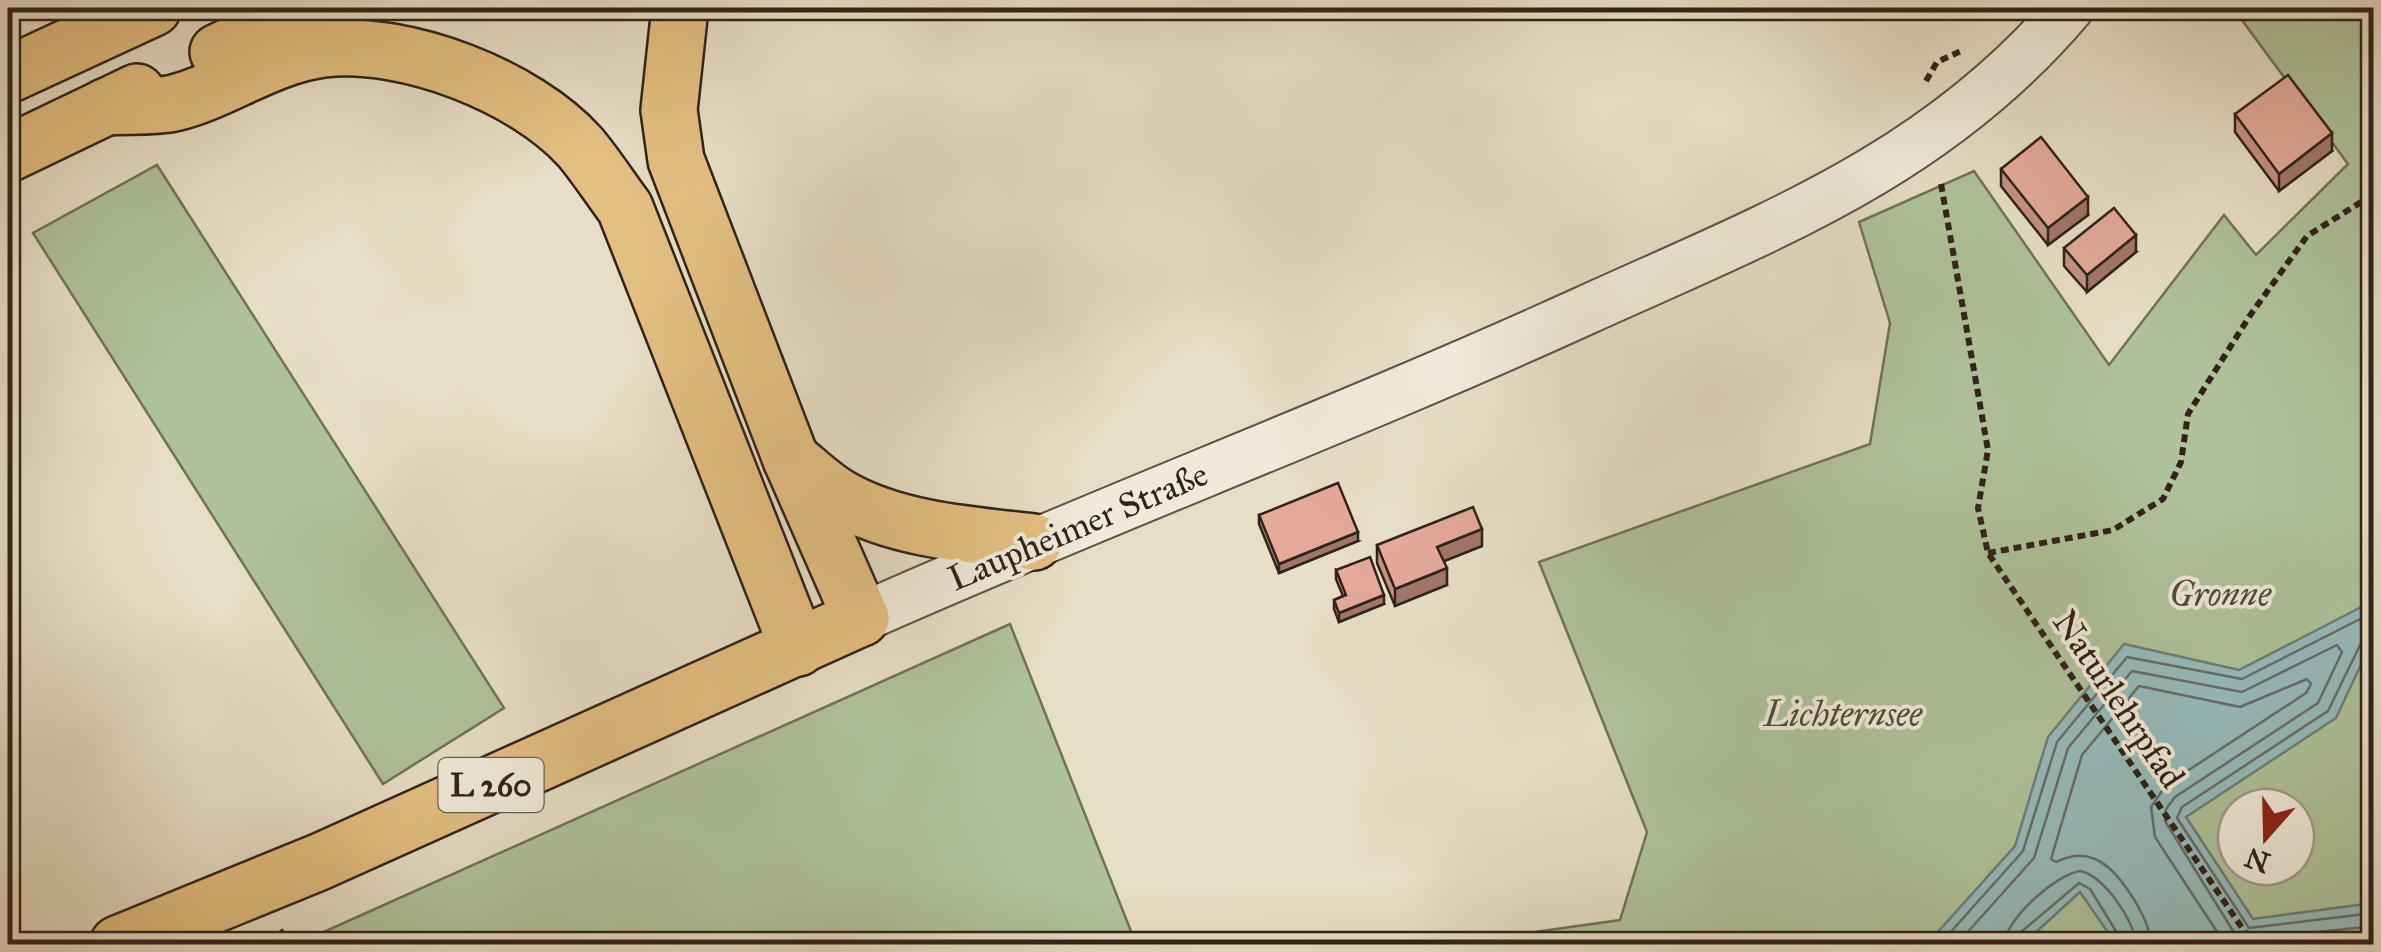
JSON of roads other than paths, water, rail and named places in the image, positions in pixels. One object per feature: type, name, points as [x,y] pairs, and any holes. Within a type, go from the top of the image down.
[{"type":"main road","points":[[8,72],[79,8]]},
{"type":"main road","points":[[8,72],[153,8]]},
{"type":"main road","points":[[8,154],[310,8]]},
{"type":"main road","points":[[680,8],[669,110],[676,160],[791,459],[862,618]]},
{"type":"main road","points":[[105,107],[174,103],[255,67],[324,49],[389,52],[458,70],[523,100],[578,145],[625,208],[798,648]]},
{"type":"main road","points":[[791,459],[841,498],[894,518],[961,534],[1034,542]]},
{"type":"main road","name":"Laupheimer Straße","points":[[133,942],[862,618]]},
{"type":"street","name":"Laupheimer Straße","points":[[862,618],[1034,542],[1407,390],[1822,202],[1940,132],[2016,68],[2069,8]]},
{"type":"water","points":[[2373,601],[2373,639],[2336,718],[2231,787],[2216,787],[2216,797],[2186,817],[2216,863],[2216,887],[2232,887],[2253,919],[2373,903],[2373,944],[2116,944],[2080,892],[2023,944],[1927,944],[2015,846],[2048,737],[2124,644],[2239,670]]},
{"type":"park label","name":"Gronne","points":[[2220,594]]},
{"type":"park label","name":"Lichternsee","points":[[1843,714]]}]
